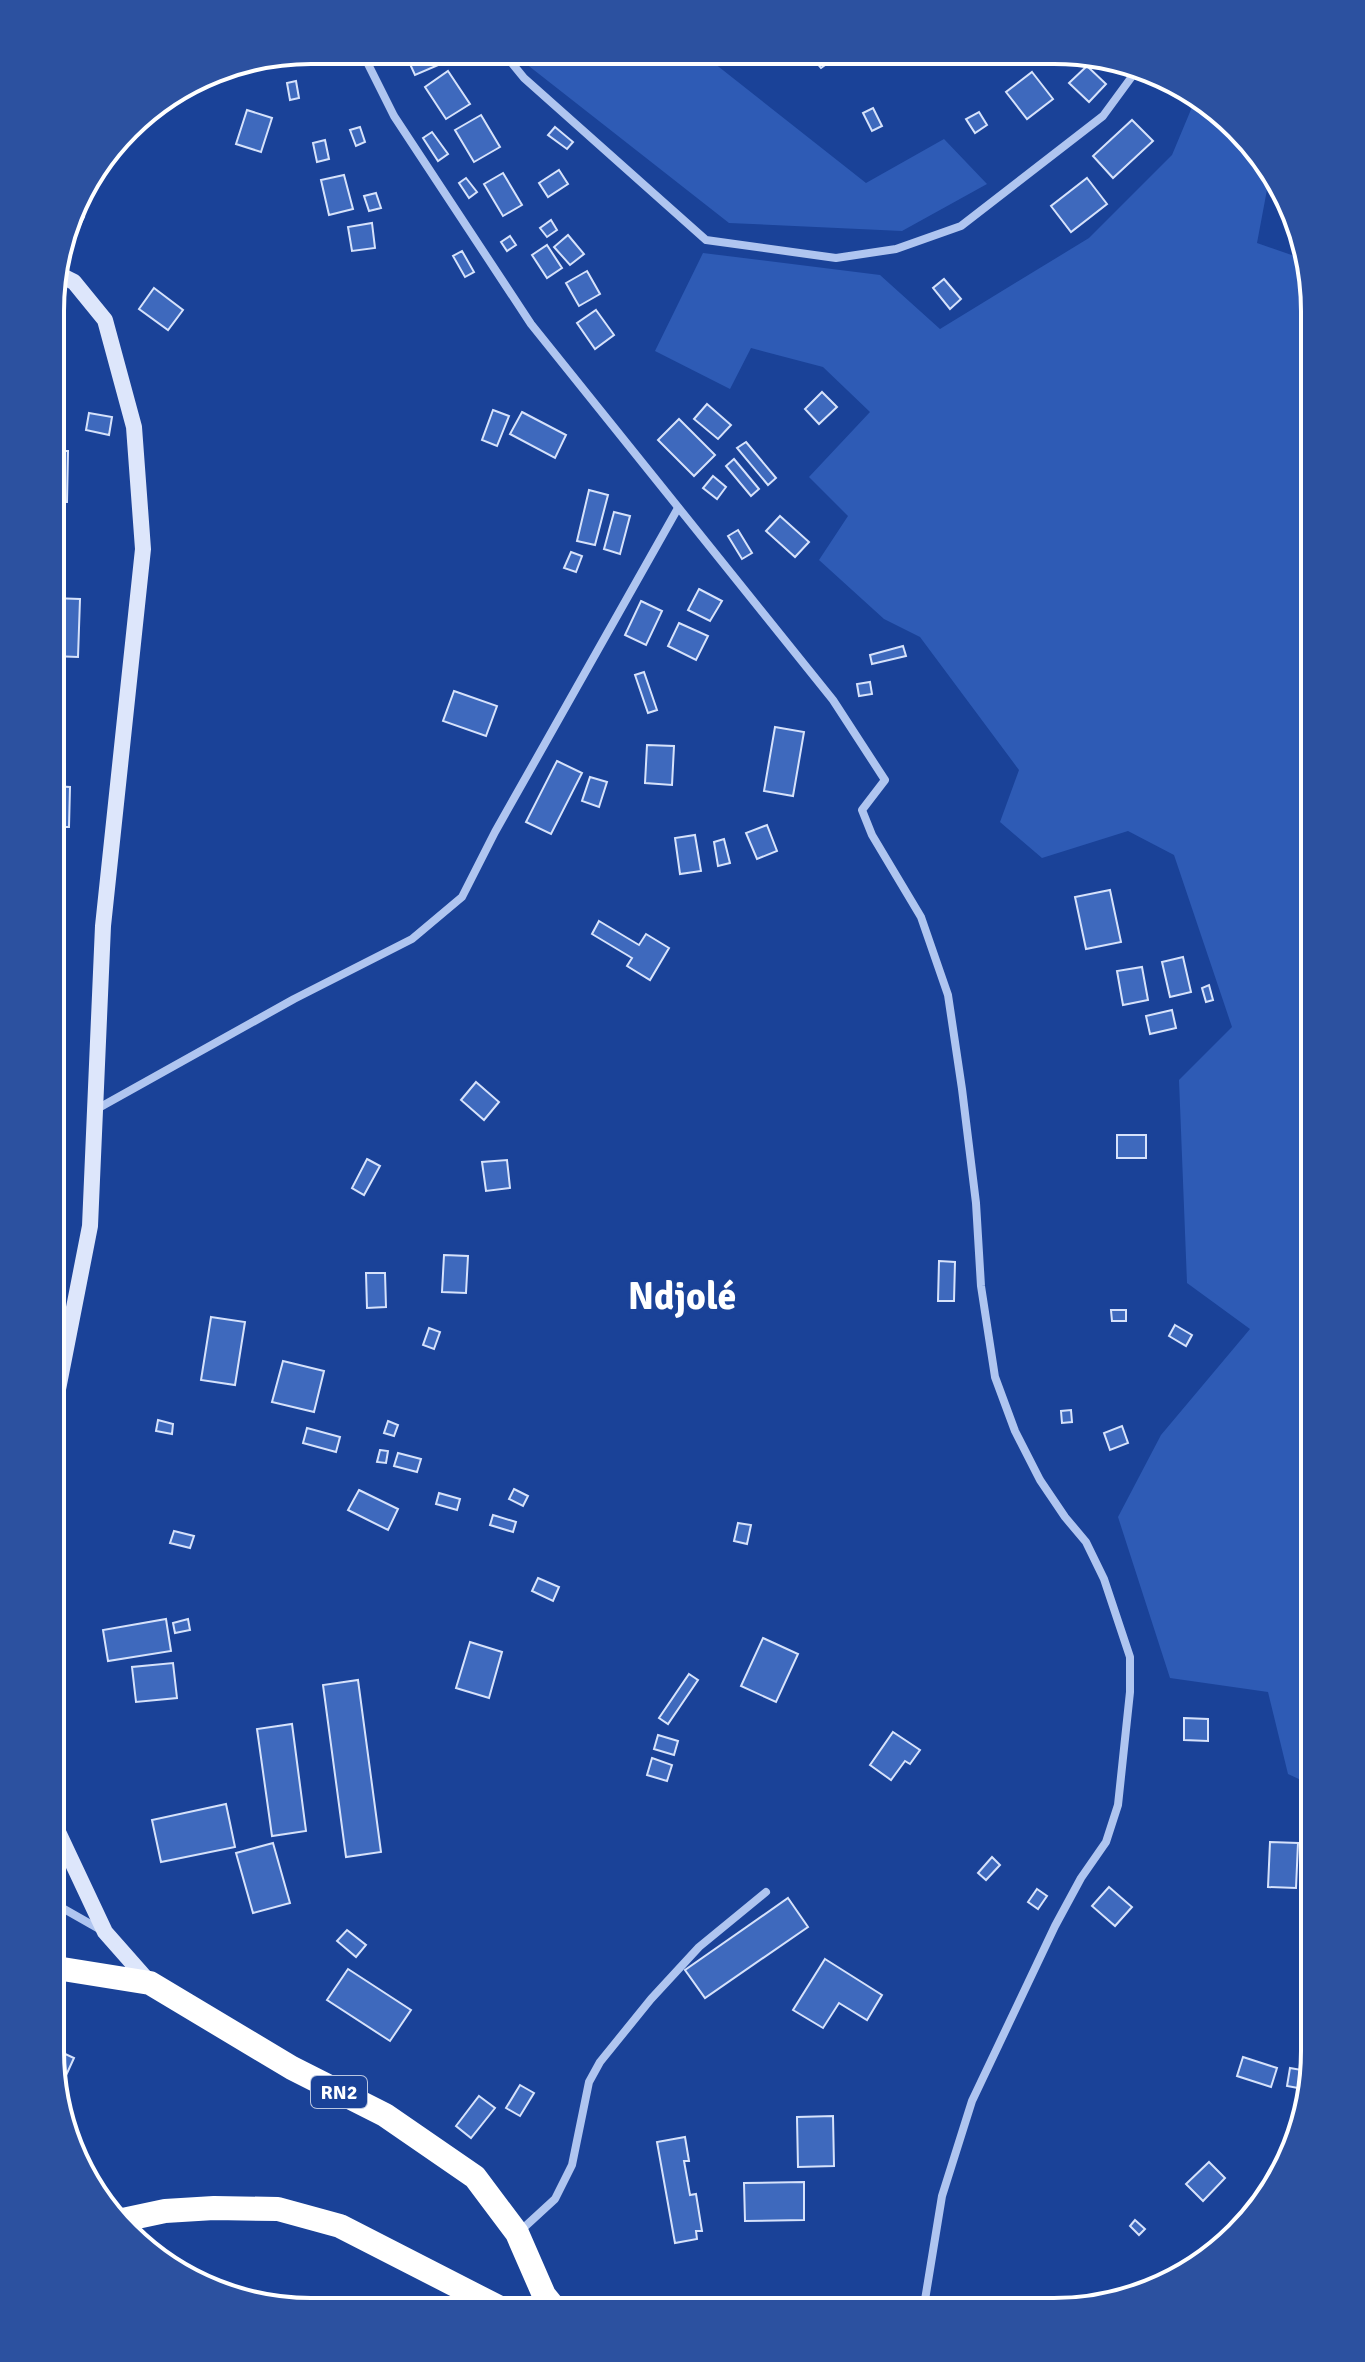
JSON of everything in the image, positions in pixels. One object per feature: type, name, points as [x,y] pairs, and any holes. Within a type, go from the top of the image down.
[{"type":"highway","name":"RN2","points":[[64,1969],[150,1983],[292,2068],[385,2115],[475,2177],[517,2233],[546,2298]]},
{"type":"highway","points":[[130,2219],[165,2211],[278,2209],[340,2226],[481,2298]]},
{"type":"street","points":[[368,65],[394,116],[531,324],[833,700],[885,780],[862,810],[872,835],[921,917],[948,995],[976,1203],[981,1286],[995,1377],[1015,1431],[1040,1480],[1092,1554],[1120,1621],[1130,1657],[1130,1692],[1118,1805],[1106,1842],[1081,1878],[1055,1926],[972,2101],[942,2196],[925,2298]]},
{"type":"street","points":[[513,65],[524,78],[706,240],[836,258],[896,249],[961,226],[1103,116],[1132,77]]},
{"type":"street","points":[[64,1359],[90,1226],[103,926],[143,549],[134,427],[105,320],[74,282],[66,278]]},
{"type":"street","points":[[95,1110],[294,999],[412,939],[462,897],[678,508]]},
{"type":"street","points":[[64,1845],[105,1932],[150,1983]]},
{"type":"street","points":[[517,2233],[555,2199],[561,2188],[572,2165],[589,2082],[600,2062],[651,1999],[699,1947],[766,1892]]},
{"type":"street","points":[[64,1909],[105,1932]]},
{"type":"shaded area","points":[[716,64],[866,183],[944,139],[987,184],[902,231],[729,223],[527,65]]},
{"type":"shaded area","points":[[1192,107],[1217,125],[1240,148],[1267,188],[1257,243],[1294,256],[1300,295],[1300,1780],[1288,1774],[1268,1692],[1170,1678],[1118,1517],[1161,1435],[1250,1329],[1187,1283],[1179,1080],[1232,1027],[1174,855],[1128,831],[1042,858],[1000,822],[1019,770],[920,637],[884,619],[819,560],[848,516],[809,477],[870,412],[823,367],[751,348],[730,389],[655,351],[703,253],[880,275],[940,329],[1089,238],[1172,155]]},
{"type":"building","points":[[410,65],[439,65],[415,75]]},
{"type":"building","points":[[1086,67],[1106,84],[1089,102],[1069,83]]},
{"type":"building","points":[[448,71],[470,104],[446,119],[425,87]]},
{"type":"building","points":[[1032,72],[1053,99],[1027,119],[1006,92]]},
{"type":"building","points":[[296,81],[299,98],[290,100],[287,83]]},
{"type":"building","points":[[873,108],[882,126],[872,131],[863,113]]},
{"type":"building","points":[[247,110],[272,118],[261,152],[236,144]]},
{"type":"building","points":[[979,112],[987,125],[975,133],[966,119]]},
{"type":"building","points":[[481,115],[500,147],[474,162],[455,130]]},
{"type":"building","points":[[1132,120],[1153,141],[1113,178],[1093,156]]},
{"type":"building","points":[[360,127],[365,142],[356,146],[350,130]]},
{"type":"building","points":[[555,127],[573,142],[567,149],[548,135]]},
{"type":"building","points":[[432,132],[448,154],[438,161],[423,138]]},
{"type":"building","points":[[325,140],[329,159],[317,162],[313,143]]},
{"type":"building","points":[[559,170],[568,184],[548,197],[539,183]]},
{"type":"building","points":[[503,173],[522,205],[503,216],[484,184]]},
{"type":"building","points":[[344,175],[353,209],[329,215],[321,180]]},
{"type":"building","points":[[466,178],[477,192],[469,198],[459,183]]},
{"type":"building","points":[[1087,178],[1107,204],[1071,232],[1051,206]]},
{"type":"building","points":[[376,193],[381,208],[369,211],[364,196]]},
{"type":"building","points":[[551,220],[557,230],[547,237],[540,228]]},
{"type":"building","points":[[372,223],[375,248],[352,251],[348,227]]},
{"type":"building","points":[[568,235],[584,254],[570,265],[554,247]]},
{"type":"building","points":[[510,236],[516,245],[507,251],[501,242]]},
{"type":"building","points":[[547,245],[562,268],[547,278],[532,255]]},
{"type":"building","points":[[462,251],[474,272],[465,277],[453,256]]},
{"type":"building","points":[[587,271],[600,294],[579,306],[566,283]]},
{"type":"building","points":[[944,279],[961,299],[950,309],[933,288]]},
{"type":"building","points":[[154,288],[183,310],[168,330],[139,309]]},
{"type":"building","points":[[596,310],[614,335],[595,349],[577,323]]},
{"type":"building","points":[[822,392],[837,407],[819,424],[805,409]]},
{"type":"building","points":[[707,404],[731,425],[718,439],[694,419]]},
{"type":"building","points":[[493,410],[509,416],[497,446],[482,440]]},
{"type":"building","points":[[522,412],[566,435],[555,458],[510,434]]},
{"type":"building","points":[[89,413],[112,417],[109,435],[86,430]]},
{"type":"building","points":[[679,419],[715,455],[694,476],[658,440]]},
{"type":"building","points":[[746,442],[776,478],[768,485],[737,448]]},
{"type":"building","points":[[64,451],[68,451],[67,502],[64,502]]},
{"type":"building","points":[[734,459],[759,489],[751,496],[726,466]]},
{"type":"building","points":[[713,476],[726,487],[717,499],[703,488]]},
{"type":"building","points":[[589,490],[608,495],[595,545],[577,541]]},
{"type":"building","points":[[614,512],[630,516],[620,554],[604,549]]},
{"type":"building","points":[[780,516],[809,542],[795,557],[766,531]]},
{"type":"building","points":[[738,530],[752,553],[742,559],[728,536]]},
{"type":"building","points":[[571,552],[582,556],[576,572],[564,568]]},
{"type":"building","points":[[699,589],[722,601],[710,621],[688,610]]},
{"type":"building","points":[[64,598],[80,599],[78,657],[64,656]]},
{"type":"building","points":[[641,601],[662,611],[646,645],[625,635]]},
{"type":"building","points":[[679,623],[708,636],[696,660],[668,646]]},
{"type":"building","points":[[903,646],[906,656],[872,664],[870,655]]},
{"type":"building","points":[[644,672],[657,710],[648,713],[635,675]]},
{"type":"building","points":[[870,682],[872,694],[859,696],[857,684]]},
{"type":"building","points":[[454,691],[497,706],[486,736],[443,721]]},
{"type":"building","points":[[775,727],[804,732],[793,796],[764,791]]},
{"type":"building","points":[[647,745],[674,746],[672,785],[645,783]]},
{"type":"building","points":[[557,761],[582,773],[551,834],[526,822]]},
{"type":"building","points":[[590,777],[607,782],[599,807],[582,801]]},
{"type":"building","points":[[64,787],[70,787],[69,827],[64,827]]},
{"type":"building","points":[[767,825],[777,851],[757,859],[746,833]]},
{"type":"building","points":[[695,835],[701,871],[680,874],[675,838]]},
{"type":"building","points":[[724,839],[730,863],[718,866],[714,842]]},
{"type":"building","points":[[1110,890],[1121,942],[1086,949],[1075,897]]},
{"type":"building","points":[[599,921],[639,945],[646,934],[669,948],[650,980],[627,966],[632,958],[592,934]]},
{"type":"building","points":[[1183,957],[1191,992],[1170,997],[1162,962]]},
{"type":"building","points":[[1142,967],[1148,1000],[1123,1005],[1117,971]]},
{"type":"building","points":[[1209,985],[1213,1000],[1206,1002],[1202,988]]},
{"type":"building","points":[[1172,1010],[1176,1028],[1150,1034],[1146,1016]]},
{"type":"building","points":[[476,1082],[499,1102],[484,1120],[461,1100]]},
{"type":"building","points":[[1117,1135],[1146,1135],[1146,1158],[1117,1158]]},
{"type":"building","points":[[367,1159],[380,1166],[364,1195],[352,1188]]},
{"type":"building","points":[[507,1160],[510,1188],[486,1191],[482,1162]]},
{"type":"building","points":[[444,1255],[468,1256],[466,1293],[442,1292]]},
{"type":"building","points":[[939,1261],[955,1262],[954,1301],[938,1301]]},
{"type":"building","points":[[366,1273],[385,1273],[386,1307],[367,1308]]},
{"type":"building","points":[[1111,1310],[1126,1310],[1126,1321],[1112,1321]]},
{"type":"building","points":[[211,1317],[245,1322],[235,1385],[201,1380]]},
{"type":"building","points":[[1175,1325],[1192,1335],[1186,1346],[1169,1336]]},
{"type":"building","points":[[429,1328],[440,1332],[434,1349],[423,1345]]},
{"type":"building","points":[[283,1361],[324,1371],[314,1412],[272,1402]]},
{"type":"building","points":[[1071,1410],[1072,1422],[1062,1423],[1061,1411]]},
{"type":"building","points":[[158,1420],[173,1424],[172,1434],[156,1431]]},
{"type":"building","points":[[388,1421],[398,1425],[394,1436],[384,1433]]},
{"type":"building","points":[[1122,1426],[1128,1443],[1110,1450],[1104,1433]]},
{"type":"building","points":[[307,1428],[340,1437],[336,1452],[303,1443]]},
{"type":"building","points":[[380,1450],[388,1451],[386,1463],[377,1462]]},
{"type":"building","points":[[398,1453],[421,1459],[417,1472],[394,1466]]},
{"type":"building","points":[[514,1489],[528,1496],[523,1506],[509,1499]]},
{"type":"building","points":[[359,1490],[398,1509],[388,1530],[348,1510]]},
{"type":"building","points":[[439,1493],[460,1499],[457,1510],[436,1504]]},
{"type":"building","points":[[493,1515],[516,1522],[513,1532],[490,1525]]},
{"type":"building","points":[[738,1523],[751,1525],[747,1544],[734,1541]]},
{"type":"building","points":[[174,1531],[194,1536],[190,1548],[170,1543]]},
{"type":"building","points":[[538,1578],[559,1587],[553,1601],[532,1591]]},
{"type":"building","points":[[166,1619],[171,1651],[108,1661],[103,1630]]},
{"type":"building","points":[[188,1619],[190,1630],[175,1633],[173,1623]]},
{"type":"building","points":[[763,1638],[798,1654],[776,1702],[741,1686]]},
{"type":"building","points":[[470,1642],[502,1652],[489,1698],[456,1688]]},
{"type":"building","points":[[173,1663],[177,1698],[136,1702],[132,1667]]},
{"type":"building","points":[[689,1674],[698,1680],[668,1724],[659,1718]]},
{"type":"building","points":[[358,1680],[381,1852],[346,1857],[323,1685]]},
{"type":"building","points":[[1184,1718],[1208,1719],[1208,1741],[1184,1740]]},
{"type":"building","points":[[292,1724],[306,1831],[272,1836],[257,1729]]},
{"type":"building","points":[[893,1732],[920,1750],[910,1764],[905,1761],[891,1780],[870,1765]]},
{"type":"building","points":[[658,1735],[678,1741],[674,1755],[654,1749]]},
{"type":"building","points":[[652,1758],[672,1765],[667,1781],[647,1775]]},
{"type":"building","points":[[226,1804],[235,1847],[161,1862],[152,1820]]},
{"type":"building","points":[[1270,1842],[1298,1843],[1296,1888],[1268,1887]]},
{"type":"building","points":[[273,1843],[290,1903],[253,1913],[236,1853]]},
{"type":"building","points":[[992,1857],[1000,1865],[986,1880],[978,1873]]},
{"type":"building","points":[[1109,1887],[1132,1907],[1115,1926],[1092,1906]]},
{"type":"building","points":[[1037,1889],[1047,1896],[1038,1909],[1028,1902]]},
{"type":"building","points":[[788,1898],[808,1927],[705,1998],[685,1970]]},
{"type":"building","points":[[347,1930],[366,1945],[356,1957],[337,1941]]},
{"type":"building","points":[[825,1959],[882,1995],[867,2020],[839,2003],[823,2028],[793,2010]]},
{"type":"building","points":[[348,1969],[411,2010],[390,2041],[327,2000]]},
{"type":"building","points":[[64,2053],[74,2058],[66,2075]]},
{"type":"building","points":[[1243,2057],[1277,2068],[1271,2087],[1237,2076]]},
{"type":"building","points":[[1290,2068],[1300,2070],[1297,2088],[1287,2086]]},
{"type":"building","points":[[520,2085],[534,2093],[520,2116],[506,2108]]},
{"type":"building","points":[[479,2096],[495,2108],[471,2138],[456,2126]]},
{"type":"building","points":[[833,2116],[834,2166],[798,2167],[797,2117]]},
{"type":"building","points":[[685,2137],[689,2161],[684,2161],[690,2195],[696,2194],[702,2231],[696,2231],[697,2239],[675,2243],[657,2142]]},
{"type":"building","points":[[1209,2162],[1225,2178],[1203,2201],[1186,2184]]},
{"type":"building","points":[[804,2182],[804,2220],[745,2221],[744,2183]]},
{"type":"building","points":[[1135,2220],[1145,2229],[1139,2235],[1130,2226]]},
{"type":"district","name":"Ndjolé","points":[[682,1296]]}]
